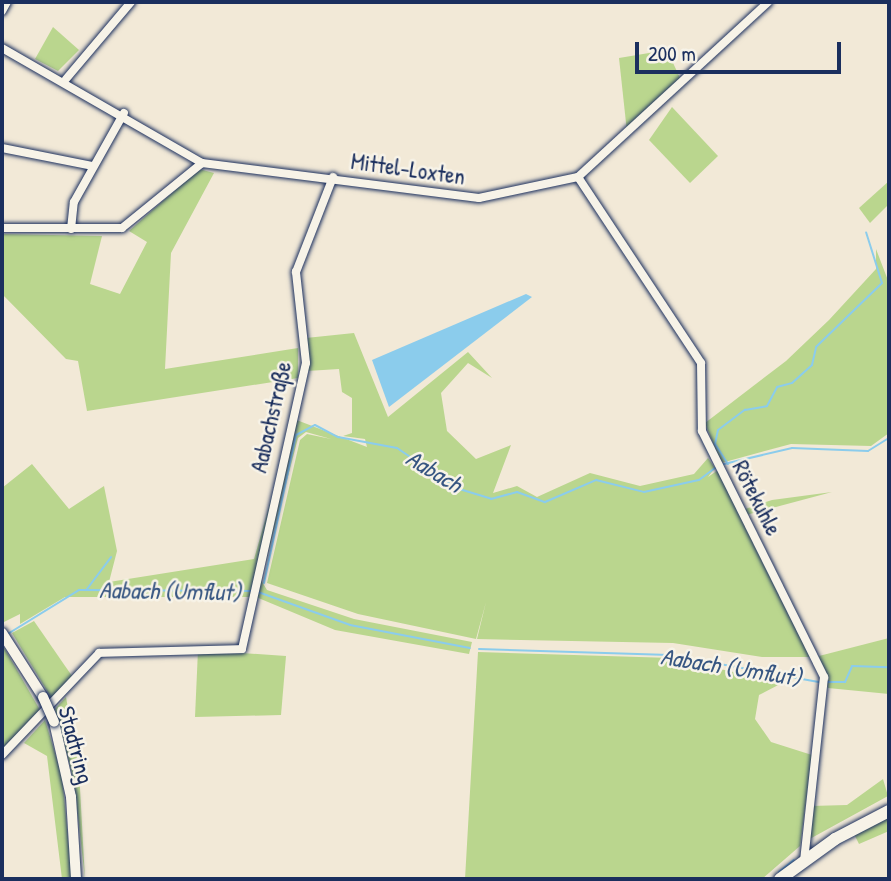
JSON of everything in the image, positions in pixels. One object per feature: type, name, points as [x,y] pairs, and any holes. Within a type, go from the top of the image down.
[{"type":"main road","points":[[780,879],[804,860],[889,811]]},
{"type":"street","points":[[2,11],[7,2]]},
{"type":"street","points":[[65,79],[131,2]]},
{"type":"street","name":"Mittel-Loxten","points":[[2,48],[65,79],[202,163],[333,177],[453,198],[515,194],[578,177],[768,2]]},
{"type":"street","points":[[71,229],[74,202],[124,114]]},
{"type":"street","points":[[2,148],[93,166]]},
{"type":"street","points":[[2,228],[122,228],[202,163]]},
{"type":"street","name":"Aabachstraße","points":[[2,755],[99,653],[242,649],[252,591],[306,363],[296,272],[333,177]]},
{"type":"street","name":"Rötekuhle","points":[[578,177],[701,363],[702,431],[824,677],[825,688],[804,860]]},
{"type":"street","name":"Stadtring","points":[[2,633],[43,697],[54,722],[71,797],[76,879]]},
{"type":"green space","points":[[53,27],[79,50],[58,71],[35,59]]},
{"type":"green space","points":[[667,50],[681,80],[627,132],[619,58]]},
{"type":"green space","points":[[672,107],[718,156],[690,183],[649,140]]},
{"type":"green space","points":[[199,169],[214,173],[171,253],[165,369],[298,348],[298,378],[87,411],[78,361],[66,359],[2,294],[2,234],[102,236],[90,284],[120,294],[147,242],[129,231]]},
{"type":"green space","points":[[889,181],[889,204],[870,223],[859,208]]},
{"type":"green space","points":[[876,249],[889,283],[889,433],[871,446],[791,444],[721,463],[705,423],[786,361],[829,320],[876,269]]},
{"type":"green space","points":[[354,333],[388,417],[468,352],[492,378],[468,363],[441,393],[447,431],[476,459],[511,445],[493,493],[517,486],[537,497],[590,473],[640,486],[694,474],[708,458],[715,468],[708,477],[718,470],[813,657],[762,657],[673,643],[477,639],[486,602],[476,639],[358,614],[267,583],[300,440],[307,434],[331,439],[306,432],[298,438],[261,580],[267,590],[354,619],[472,642],[469,654],[335,630],[256,597],[65,597],[20,624],[20,614],[2,623],[2,488],[32,464],[69,509],[104,486],[117,551],[109,582],[254,559],[294,419],[367,447],[365,439],[343,436],[352,433],[352,398],[342,392],[339,369],[307,371],[306,338]]},
{"type":"green space","points":[[832,492],[746,515],[745,509],[772,500]]},
{"type":"green space","points":[[34,621],[72,676],[52,699],[12,633]]},
{"type":"green space","points":[[889,638],[889,694],[828,688],[819,656]]},
{"type":"green space","points":[[2,644],[40,710],[2,749]]},
{"type":"green space","points":[[198,650],[286,656],[281,715],[195,717]]},
{"type":"green space","points":[[478,652],[672,658],[782,683],[759,695],[755,719],[771,742],[812,755],[800,846],[762,879],[465,879]]},
{"type":"green space","points":[[66,697],[79,770],[85,879],[74,781],[55,709]]},
{"type":"green space","points":[[45,720],[62,776],[72,879],[62,879],[47,756],[24,743]]},
{"type":"green space","points":[[883,779],[888,796],[806,841],[811,806],[847,805]]},
{"type":"green space","points":[[889,817],[889,831],[859,844],[854,834]]},
{"type":"water","points":[[526,294],[532,297],[389,407],[372,360]]},
{"type":"waterway","points":[[728,464],[715,444],[718,430],[745,410],[767,406],[777,387],[792,383],[812,365],[816,347],[882,283],[866,232]]},
{"type":"waterway","name":"Aabach","points":[[264,583],[296,435],[315,425],[338,437],[397,448],[456,488],[491,499],[517,492],[545,502],[596,480],[644,492],[699,480],[715,468]]},
{"type":"waterway","name":"Aabach","points":[[724,464],[792,448],[868,451],[889,438]]},
{"type":"waterway","points":[[87,589],[111,557]]},
{"type":"waterway","name":"Aabach (Umflut)","points":[[6,635],[79,590],[253,591]]},
{"type":"waterway","name":"Aabach (Umflut)","points":[[258,592],[350,625],[470,648]]},
{"type":"waterway","name":"Aabach (Umflut)","points":[[479,649],[670,655],[819,682]]},
{"type":"waterway","name":"Aabach (Umflut)","points":[[825,682],[845,682],[852,666],[889,667]]},
{"type":"waterway","points":[[779,872],[794,860]]}]
